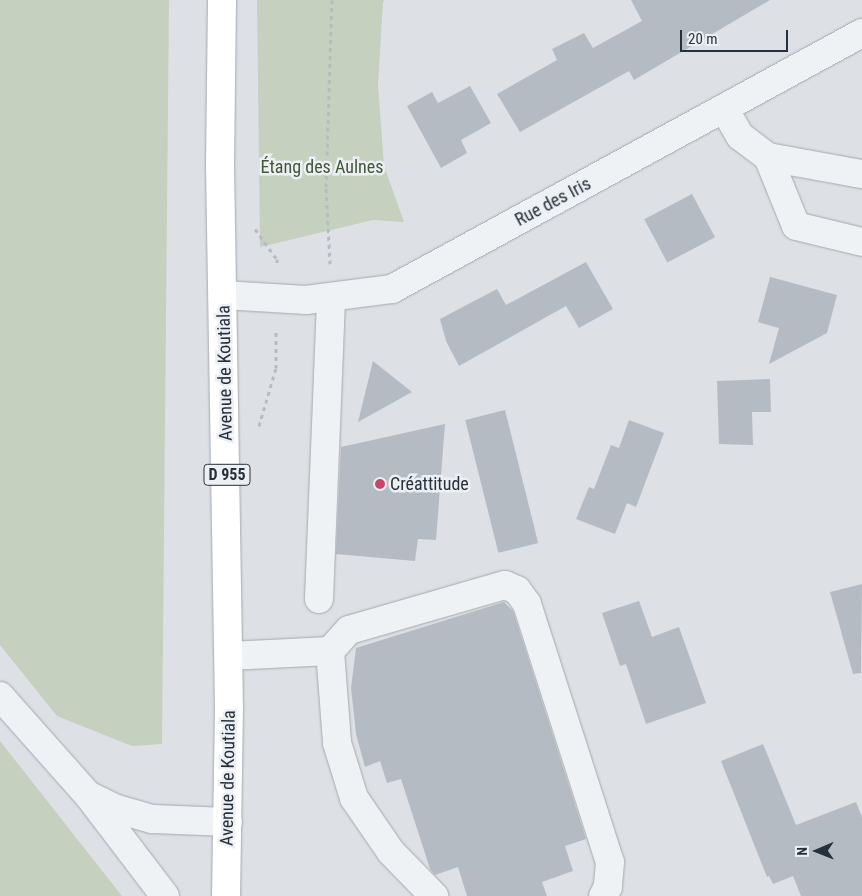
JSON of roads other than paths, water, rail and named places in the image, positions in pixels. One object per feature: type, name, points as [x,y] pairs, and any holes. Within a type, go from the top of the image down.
[{"type":"main road","name":"Avenue de Koutiala","points":[[222,0],[220,166],[224,295],[229,656],[226,896]]},
{"type":"street","name":"Rue des Iris","points":[[224,295],[306,300],[392,289],[725,110],[862,33]]},
{"type":"street","points":[[725,110],[740,136],[768,157],[862,174]]},
{"type":"street","points":[[768,157],[796,226],[862,242]]},
{"type":"street","points":[[319,598],[331,297]]},
{"type":"street","points":[[229,656],[330,651],[349,630],[506,585],[517,590],[527,604],[610,862],[608,888],[603,896]]},
{"type":"street","points":[[330,651],[337,743],[354,798],[392,852],[434,896]]},
{"type":"street","points":[[0,696],[88,795],[165,896]]},
{"type":"street","points":[[88,795],[117,810],[153,819],[228,822]]},
{"type":"place","name":"Créattitude","points":[[380,484]]},
{"type":"park label","name":"Étang des Aulnes","points":[[322,167]]}]
